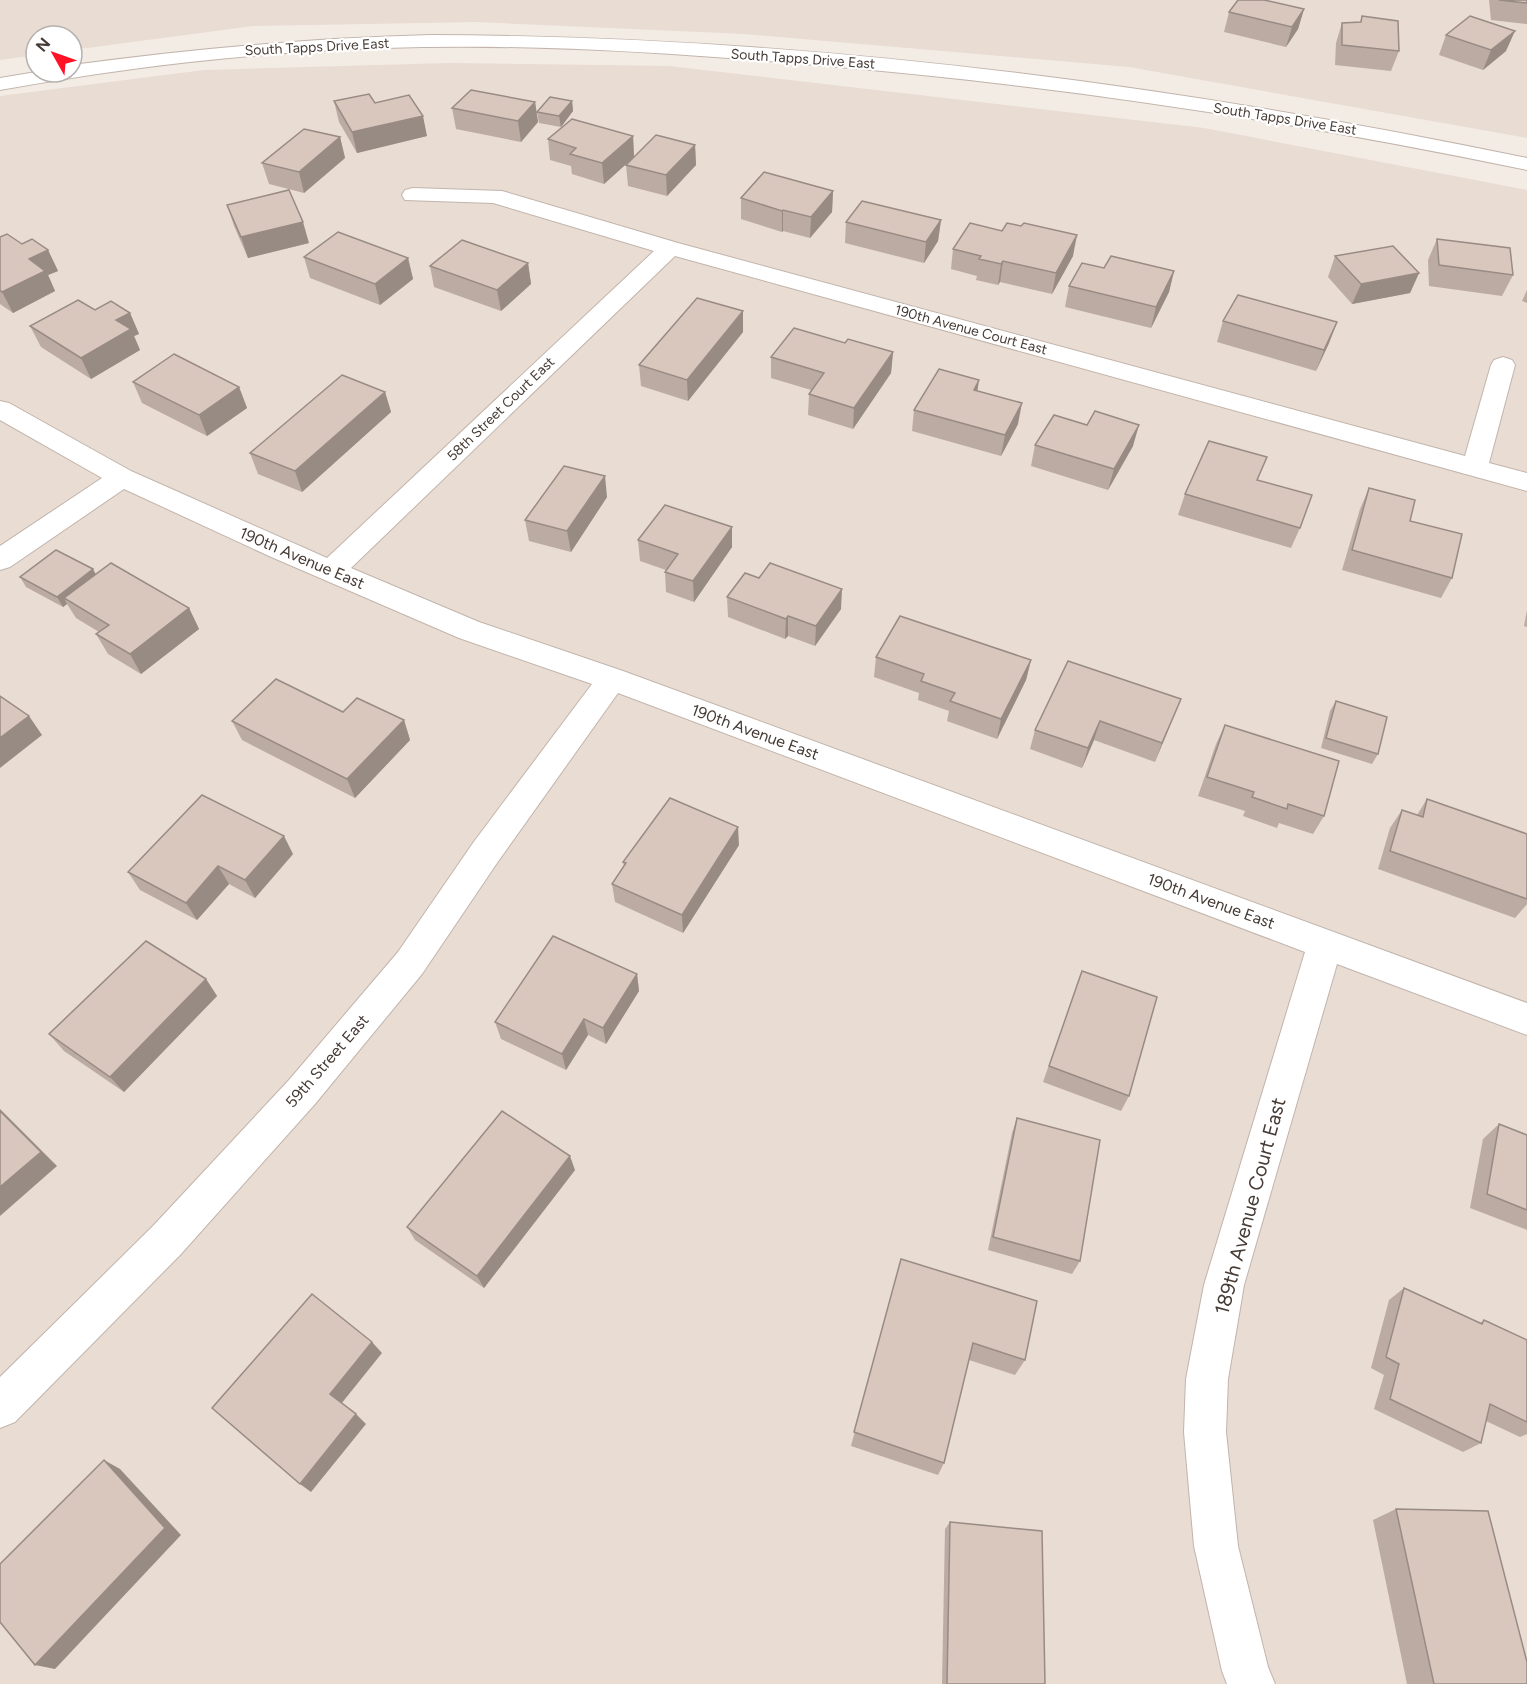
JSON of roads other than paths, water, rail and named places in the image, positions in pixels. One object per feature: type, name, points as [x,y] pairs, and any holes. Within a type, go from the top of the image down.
[{"type":"street","name":"South Tapps Drive East","points":[[84,70],[223,53],[430,41],[638,47],[837,61],[1008,77],[1347,129],[1527,164]]},
{"type":"street","points":[[0,84],[24,80]]},
{"type":"street","name":"190th Avenue Court East","points":[[413,195],[494,196],[670,248],[1527,482]]},
{"type":"street","name":"58th Street Court East","points":[[331,571],[670,248]]},
{"type":"street","points":[[1475,467],[1503,365]]},
{"type":"street","name":"190th Avenue East","points":[[0,409],[122,477],[279,549],[469,630],[612,679],[1527,1019]]},
{"type":"street","points":[[0,560],[122,477]]},
{"type":"street","name":"59th Street East","points":[[0,1407],[166,1240],[302,1092],[410,963],[485,853],[612,679]]},
{"type":"street","name":"189th Avenue Court East","points":[[1251,1684],[1245,1671],[1216,1546],[1205,1432],[1207,1379],[1224,1285],[1325,944]]}]
